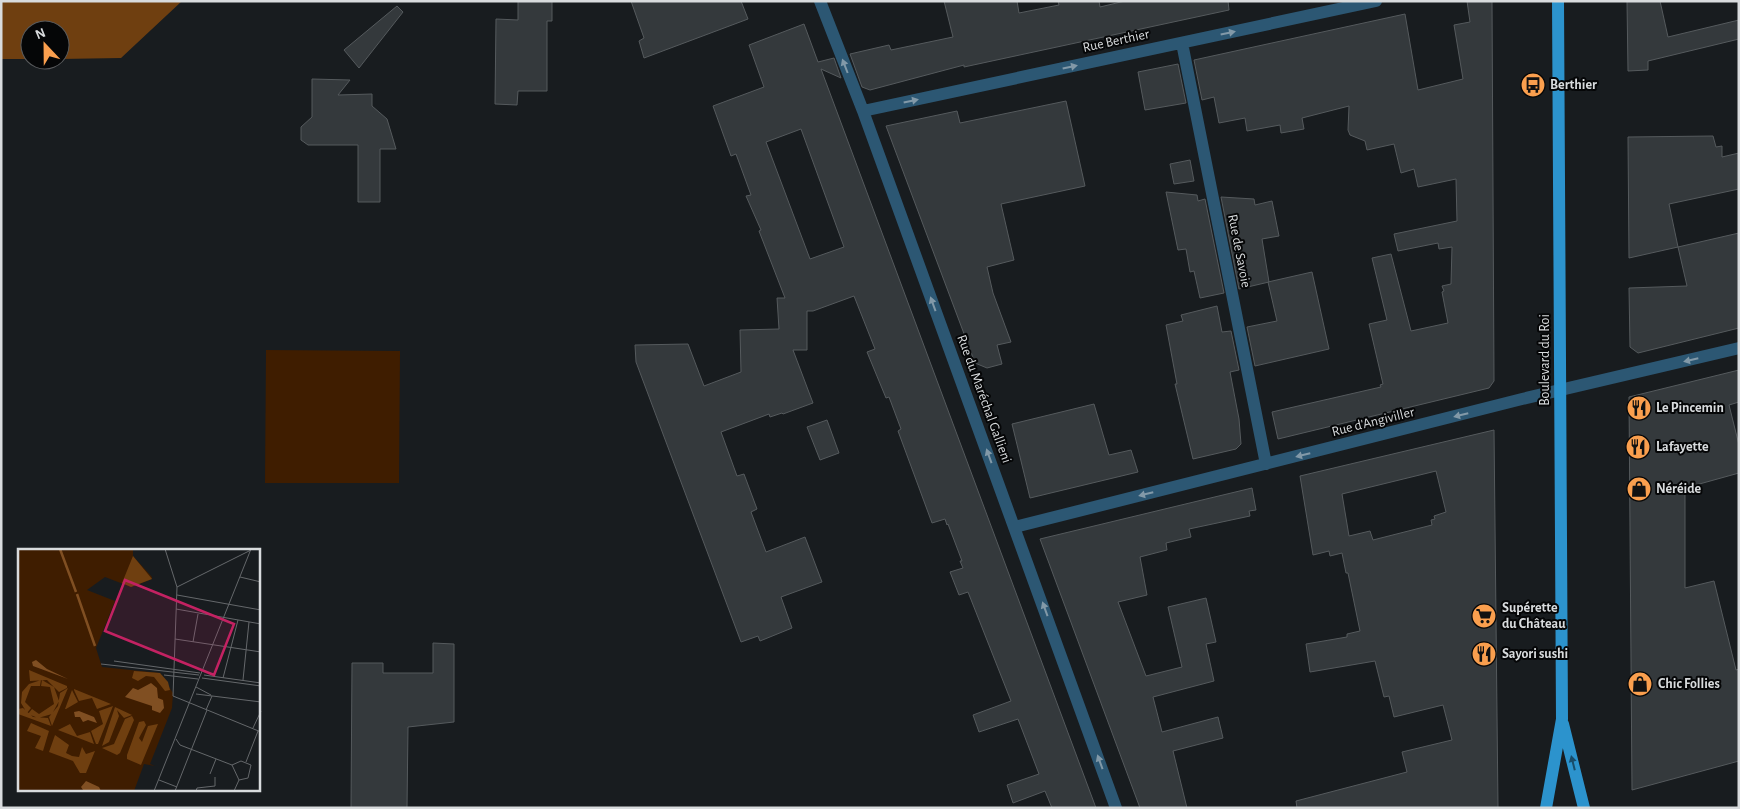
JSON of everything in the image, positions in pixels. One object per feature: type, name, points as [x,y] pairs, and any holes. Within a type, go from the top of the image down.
[{"type":"main road","name":"Boulevard du Roi","points":[[1546,808],[1562,719],[1558,1]]},
{"type":"main road","name":"Boulevard du Roi","points":[[1562,719],[1584,808]]},
{"type":"street","name":"Rue du Maréchal Gallieni","points":[[820,1],[863,111],[1116,808]]},
{"type":"street","name":"Rue Berthier","points":[[863,111],[1376,1]]},
{"type":"street","name":"Rue de Savoie","points":[[1182,43],[1266,464]]},
{"type":"street","name":"Rue d'Angiviller","points":[[1015,527],[1560,389],[1739,348]]},
{"type":"shaded area","points":[[1,1],[182,1],[121,58],[70,59],[70,20],[20,20],[20,59],[1,59]]},
{"type":"shaded area","points":[[266,350],[400,351],[399,483],[265,483]]},
{"type":"building","points":[[518,1],[552,1],[552,21],[547,21],[547,91],[518,91],[517,105],[495,104],[496,19],[518,20]]},
{"type":"building","points":[[631,1],[741,1],[748,19],[644,58],[639,41],[644,38]]},
{"type":"building","points":[[944,1],[1017,1],[1019,13],[1059,5],[1058,1],[1099,1],[1100,7],[1125,1],[1228,1],[1229,10],[964,67],[964,65],[870,90],[862,87],[850,54],[889,45],[891,50],[953,37]]},
{"type":"building","points":[[1467,1],[1492,1],[1494,381],[1489,388],[1278,439],[1272,412],[1381,387],[1380,385],[1383,384],[1369,324],[1387,320],[1372,258],[1391,254],[1411,331],[1448,323],[1442,286],[1451,284],[1452,247],[1439,249],[1438,243],[1398,251],[1394,234],[1457,221],[1456,179],[1418,187],[1414,169],[1401,173],[1394,144],[1367,150],[1365,141],[1350,135],[1348,130],[1349,106],[1302,118],[1304,129],[1281,133],[1280,125],[1247,131],[1245,118],[1219,123],[1214,97],[1202,100],[1194,60],[1405,14],[1418,90],[1463,79],[1454,25],[1470,22]]},
{"type":"building","points":[[1627,1],[1660,1],[1668,37],[1739,20],[1739,39],[1648,61],[1648,70],[1628,71]]},
{"type":"building","points":[[397,6],[403,12],[359,68],[344,50]]},
{"type":"building","points":[[804,24],[818,62],[834,58],[841,78],[821,69],[1096,808],[1052,808],[1045,791],[1013,803],[1007,785],[1039,774],[1018,719],[979,732],[973,715],[1011,701],[968,592],[959,595],[950,572],[963,568],[960,561],[962,561],[945,519],[932,523],[898,431],[901,429],[889,397],[886,398],[867,352],[875,349],[854,296],[813,311],[807,311],[807,350],[793,350],[813,403],[783,414],[770,417],[769,414],[721,432],[737,476],[744,474],[757,509],[751,512],[766,552],[805,537],[822,582],[781,597],[792,628],[760,641],[758,636],[741,642],[636,362],[635,345],[688,344],[704,386],[741,372],[740,330],[779,329],[777,298],[785,298],[759,231],[761,230],[746,196],[751,195],[736,154],[731,156],[713,106],[764,87],[749,45]],"holes":[[[801,129],[844,247],[810,259],[766,142]]]},
{"type":"building","points":[[1178,64],[1186,103],[1145,110],[1138,72]]},
{"type":"building","points":[[312,79],[350,80],[338,95],[372,94],[372,106],[387,119],[396,149],[380,149],[380,202],[358,202],[358,145],[308,145],[301,140],[301,127],[312,117]]},
{"type":"building","points":[[1066,101],[1085,186],[1001,204],[1014,260],[987,267],[993,293],[1011,342],[997,345],[1002,364],[987,368],[975,363],[886,126],[957,111],[960,123]]},
{"type":"building","points":[[1713,136],[1716,147],[1722,146],[1722,157],[1739,153],[1739,189],[1669,204],[1678,247],[1629,258],[1628,137]]},
{"type":"building","points":[[1190,160],[1194,181],[1174,184],[1170,164]]},
{"type":"building","points":[[1166,192],[1197,195],[1198,201],[1205,199],[1224,293],[1200,298],[1194,271],[1190,272],[1186,249],[1178,250]]},
{"type":"building","points":[[1221,197],[1254,199],[1255,205],[1272,201],[1279,236],[1262,239],[1269,282],[1239,289]]},
{"type":"building","points":[[1739,233],[1739,328],[1638,353],[1630,347],[1629,288],[1687,286],[1678,247]]},
{"type":"building","points":[[1312,272],[1329,349],[1255,366],[1247,327],[1277,321],[1268,282]]},
{"type":"building","points":[[1217,306],[1222,332],[1231,331],[1239,370],[1230,372],[1239,419],[1241,444],[1236,449],[1193,459],[1175,384],[1177,384],[1166,325],[1183,321],[1181,315]]},
{"type":"building","points":[[1739,370],[1739,402],[1729,405],[1739,445],[1739,473],[1685,488],[1685,588],[1714,581],[1736,670],[1739,669],[1739,761],[1632,790],[1629,397]]},
{"type":"building","points":[[1094,404],[1109,455],[1131,450],[1138,472],[1030,498],[1012,424]]},
{"type":"building","points":[[827,420],[839,453],[820,460],[807,427]]},
{"type":"building","points":[[1494,430],[1498,808],[1297,808],[1296,801],[1407,772],[1402,752],[1452,740],[1443,705],[1394,717],[1389,696],[1384,697],[1375,661],[1310,672],[1306,644],[1347,637],[1347,634],[1360,631],[1342,553],[1330,556],[1329,551],[1313,555],[1300,476]],"holes":[[[1436,471],[1446,512],[1434,516],[1435,519],[1431,520],[1432,525],[1373,540],[1370,531],[1349,536],[1342,494]]]},
{"type":"building","points":[[1252,488],[1256,510],[1249,511],[1250,516],[1189,529],[1191,537],[1166,543],[1167,550],[1140,557],[1147,595],[1118,602],[1146,676],[1182,667],[1168,607],[1206,598],[1216,642],[1206,644],[1214,681],[1153,697],[1162,732],[1218,717],[1223,738],[1173,751],[1187,808],[1140,808],[1040,539]]},
{"type":"building","points":[[433,643],[454,644],[454,722],[408,727],[407,808],[351,808],[352,663],[383,663],[383,673],[433,673]]},
{"type":"place","name":"Berthier","points":[[1533,85]]},
{"type":"place","name":"Le Pincemin","points":[[1639,408]]},
{"type":"place","name":"Lafayette","points":[[1638,447]]},
{"type":"place","name":"Néréide","points":[[1639,489]]},
{"type":"place","name":"Supérette du Château","points":[[1484,616]]},
{"type":"place","name":"Sayori sushi","points":[[1484,654]]},
{"type":"place","name":"Chic Follies","points":[[1640,684]]}]
